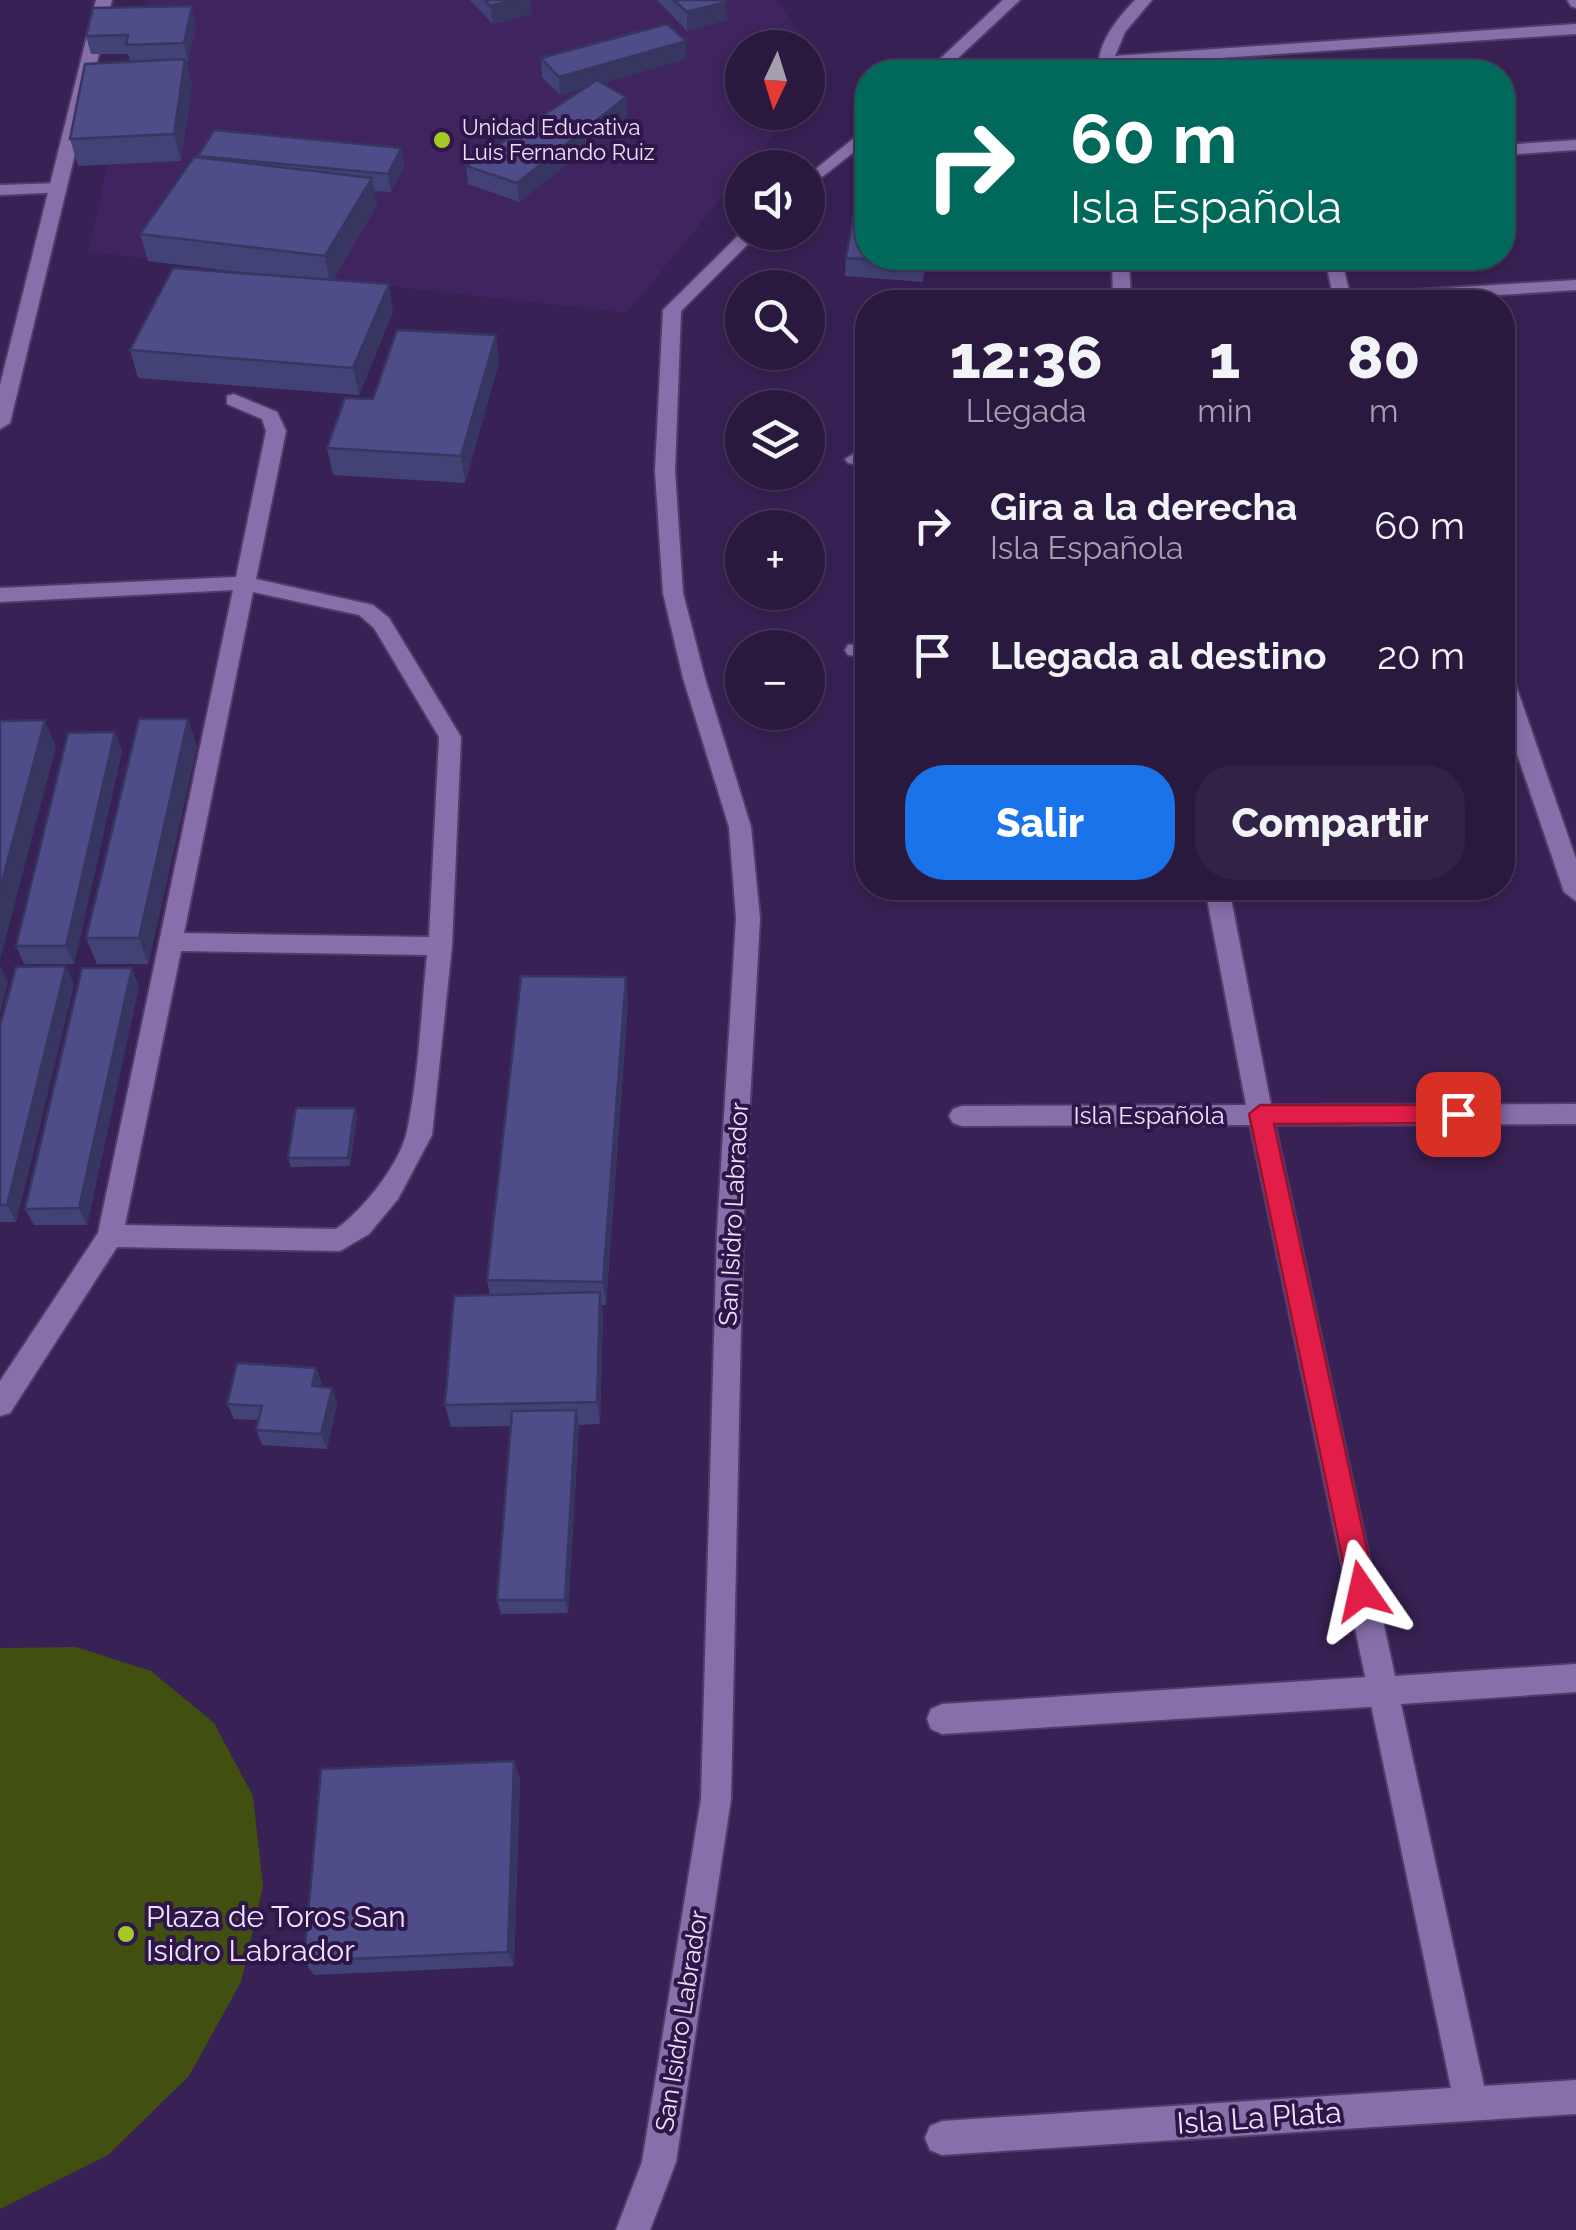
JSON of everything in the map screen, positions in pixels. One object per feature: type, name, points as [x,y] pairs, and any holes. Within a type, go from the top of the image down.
[{"type":"street","points":[[0,423],[5,388],[60,188],[104,0]]},
{"type":"street","points":[[947,60],[1012,0]]},
{"type":"street","points":[[1108,60],[1123,20],[1144,0]]},
{"type":"street","points":[[1192,60],[1576,29]]},
{"type":"street","points":[[825,169],[855,143]]},
{"type":"street","points":[[1515,149],[1576,145]]},
{"type":"street","points":[[0,190],[60,188]]},
{"type":"street","name":"San Isidro Labrador","points":[[634,2230],[658,2162],[716,1799],[730,1232],[748,918],[740,827],[694,678],[673,593],[665,471],[672,310],[734,250]]},
{"type":"street","points":[[1513,290],[1576,285]]},
{"type":"street","points":[[0,1404],[110,1236],[276,431],[270,416],[234,400]]},
{"type":"street","points":[[0,595],[243,583],[366,610],[382,623],[450,737],[440,946],[419,1136],[389,1190],[360,1226],[340,1240],[110,1236]]},
{"type":"street","points":[[1515,715],[1576,892]]},
{"type":"street","points":[[1219,900],[1260,1114],[1471,2104]]},
{"type":"street","points":[[170,942],[440,946]]},
{"type":"street","name":"Isla Española","points":[[962,1116],[1576,1114]]},
{"type":"street","points":[[942,1719],[1576,1678]]},
{"type":"street","name":"Isla La Plata","points":[[942,2138],[1576,2097]]},
{"type":"shaded area","name":"Unidad Educativa Luis Fernando Ruiz","points":[[776,0],[799,30],[725,30],[725,130],[778,130],[761,150],[725,150],[725,194],[627,313],[88,252],[145,2]]},
{"type":"green space","name":"Plaza de Toros San Isidro Labrador","points":[[76,1647],[151,1671],[214,1723],[253,1796],[263,1886],[241,1982],[189,2076],[108,2155],[0,2209],[0,1648]]},
{"type":"building","points":[[485,0],[513,0],[490,6]]},
{"type":"building","points":[[674,0],[724,0],[726,2],[687,12]]},
{"type":"building","points":[[192,6],[184,43],[126,45],[128,35],[86,36],[93,8]]},
{"type":"building","points":[[667,24],[686,41],[559,77],[541,58]]},
{"type":"building","points":[[185,59],[174,134],[70,139],[85,64]]},
{"type":"building","points":[[597,80],[626,97],[517,183],[466,166]]},
{"type":"building","points":[[214,130],[401,148],[388,174],[198,156]]},
{"type":"building","points":[[194,157],[372,178],[325,256],[140,234]]},
{"type":"building","points":[[854,213],[855,213],[855,259],[846,258]]},
{"type":"building","points":[[173,268],[389,284],[353,368],[130,350]]},
{"type":"building","points":[[397,330],[496,335],[461,456],[327,448],[345,398],[373,399]]},
{"type":"building","points":[[139,719],[188,719],[139,938],[86,938]]},
{"type":"building","points":[[45,720],[0,889],[0,721]]},
{"type":"building","points":[[115,732],[66,946],[16,946],[68,733]]},
{"type":"building","points":[[66,966],[7,1205],[0,1205],[0,1026],[16,967]]},
{"type":"building","points":[[82,968],[132,968],[79,1208],[25,1209]]},
{"type":"building","points":[[521,976],[626,977],[603,1282],[487,1280]]},
{"type":"building","points":[[296,1108],[355,1108],[348,1158],[288,1158]]},
{"type":"building","points":[[600,1292],[597,1402],[445,1405],[454,1296]]},
{"type":"building","points":[[237,1363],[316,1368],[312,1386],[332,1388],[321,1434],[256,1430],[262,1406],[227,1404]]},
{"type":"building","points":[[576,1410],[565,1600],[497,1600],[512,1411]]},
{"type":"building","points":[[514,1761],[508,1952],[304,1961],[321,1769]]},
{"type":"place","name":"Unidad Educativa Luis Fernando Ruiz","points":[[442,140]]},
{"type":"place","name":"Plaza de Toros San Isidro Labrador","points":[[126,1934]]},
{"type":"route","points":[[1362,1591],[1260,1114],[1458,1114]]}]
